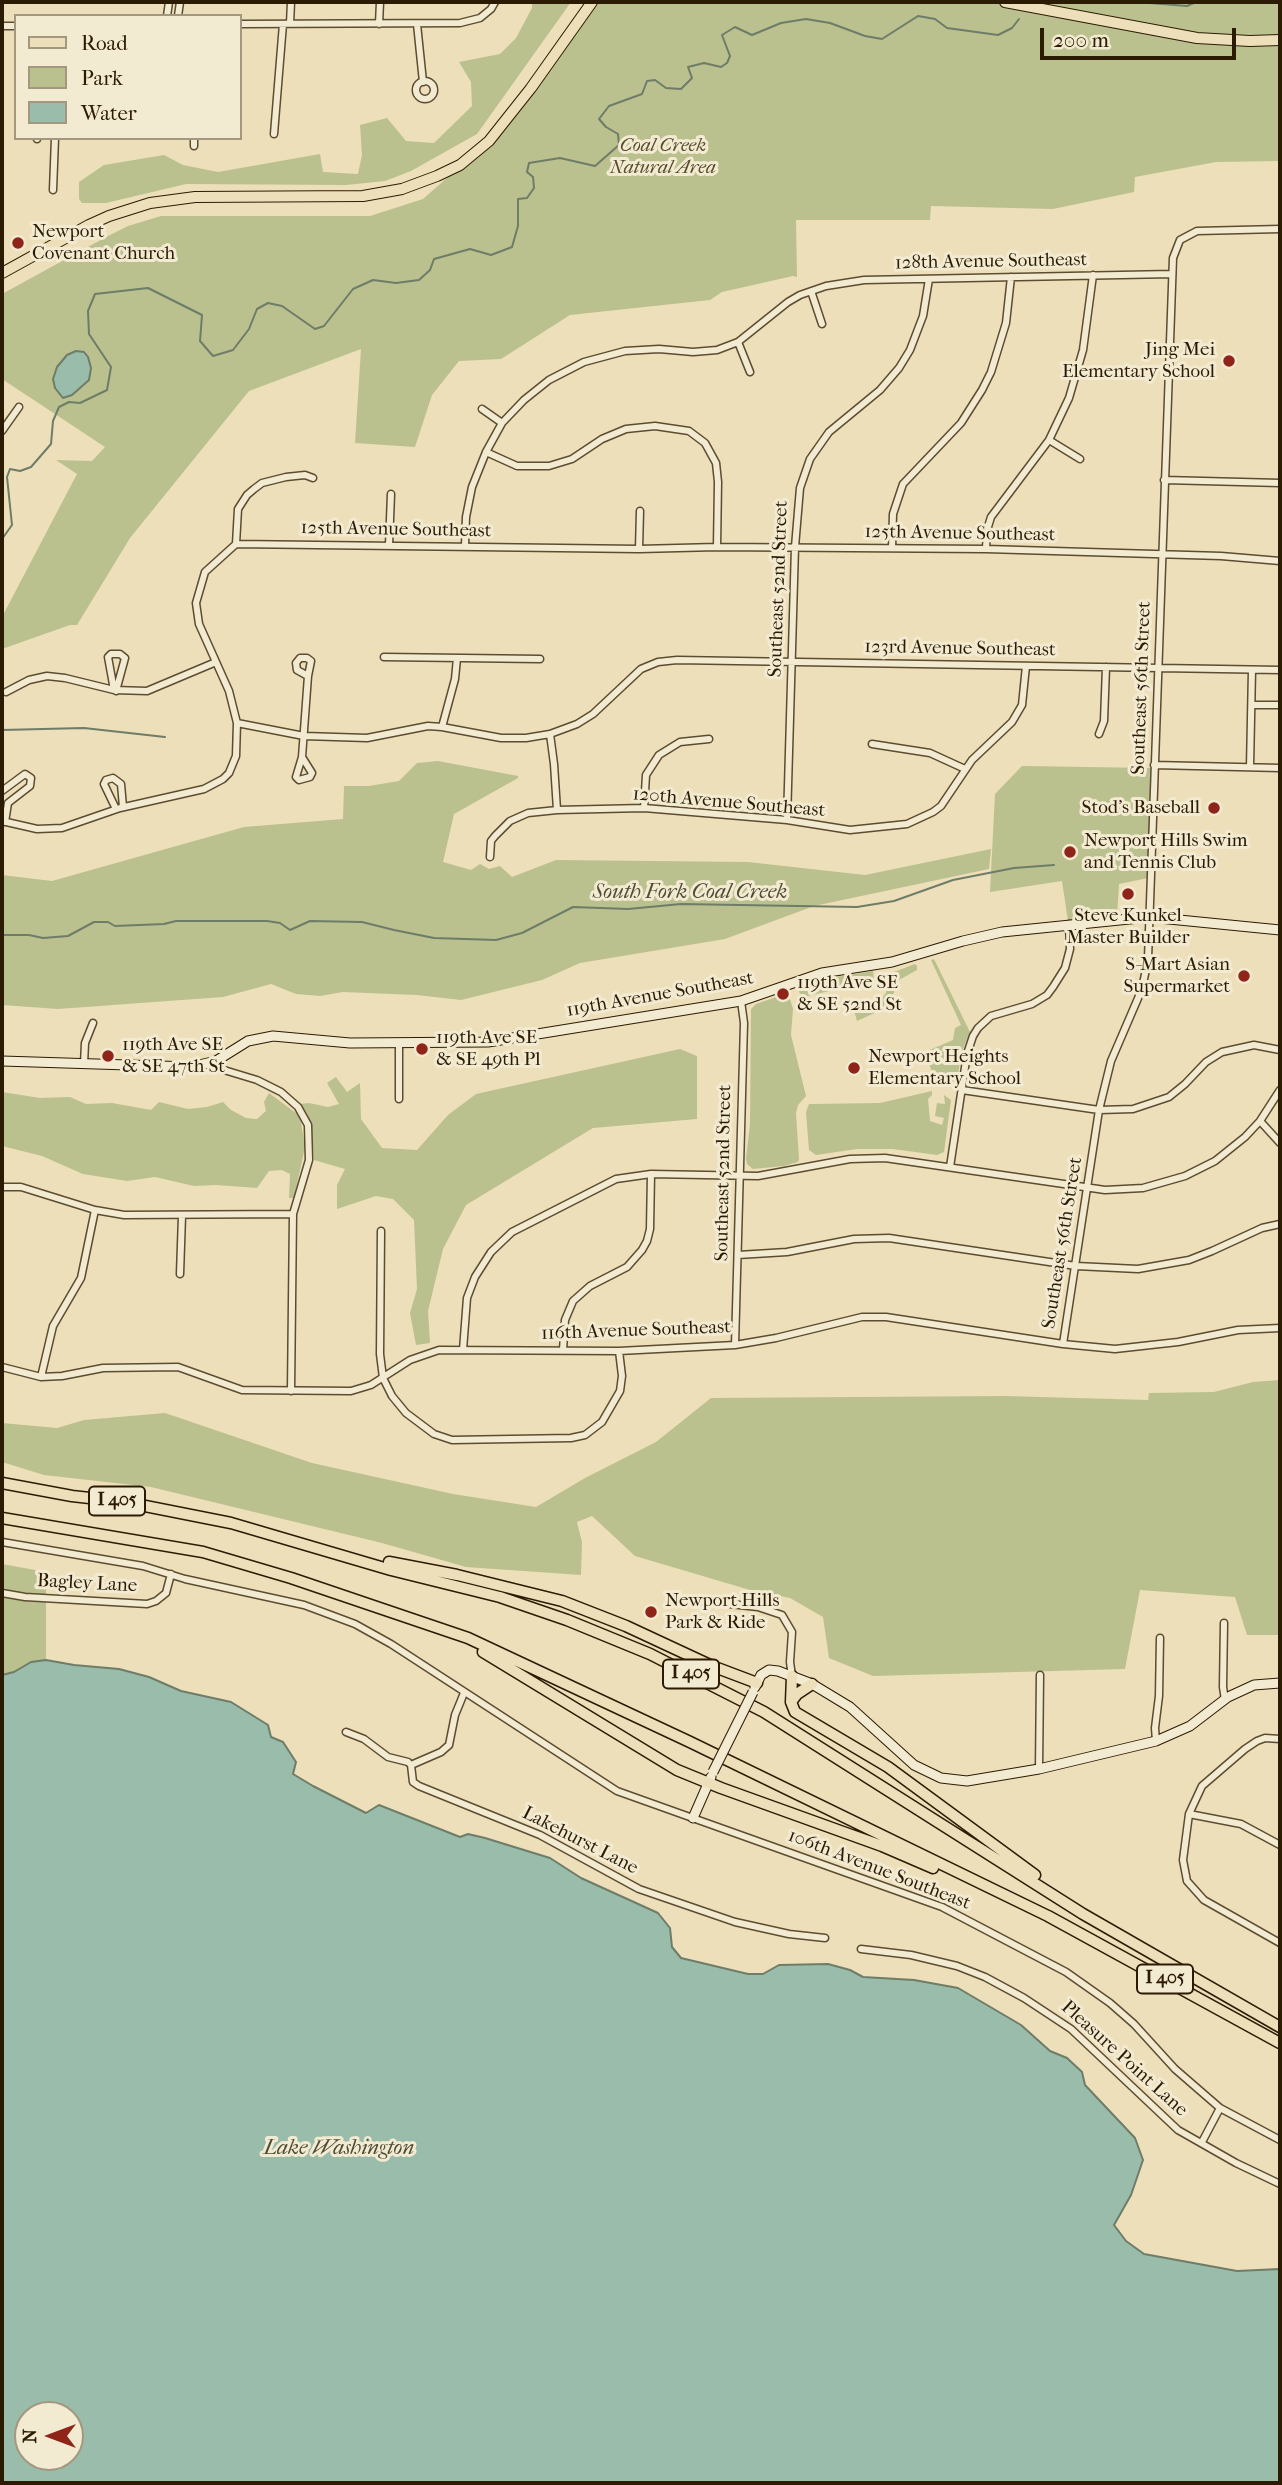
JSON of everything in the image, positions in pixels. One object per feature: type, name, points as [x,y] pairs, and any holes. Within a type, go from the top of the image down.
[{"type":"highway","name":"I 405","points":[[2,1483],[72,1496],[125,1502],[231,1523],[391,1570],[500,1597],[567,1619],[650,1654],[764,1712],[1106,1926],[1280,2026]]},
{"type":"highway","name":"I 405","points":[[2,1518],[203,1552],[291,1578],[468,1638],[690,1742],[1048,1916],[1280,2043]]},
{"type":"highway","points":[[231,1523],[259,1524],[393,1563],[457,1575],[562,1601],[625,1626],[755,1687]]},
{"type":"highway","points":[[468,1638],[473,1646],[654,1757],[882,1846],[1024,1910],[1048,1916]]},
{"type":"highway","points":[[792,1676],[791,1702],[795,1712],[888,1767],[1106,1926]]},
{"type":"highway","points":[[791,1702],[797,1694],[812,1685]]},
{"type":"main road","points":[[2,273],[108,216],[150,203],[195,197],[363,196],[402,189],[437,176],[460,165],[489,141],[531,88],[592,2]]},
{"type":"main road","points":[[1004,2],[1197,38],[1220,41],[1280,40]]},
{"type":"street","points":[[274,134],[286,24],[291,2]]},
{"type":"street","points":[[379,24],[380,2]]},
{"type":"street","points":[[242,24],[418,24],[471,21],[486,14],[495,2]]},
{"type":"street","points":[[418,24],[423,82]]},
{"type":"street","points":[[53,190],[55,140]]},
{"type":"street","name":"Southeast 56th Street","points":[[1063,1344],[1099,1110],[1111,1061],[1142,989],[1148,959],[1174,251],[1185,236],[1205,230],[1280,229]]},
{"type":"street","name":"128th Avenue Southeast","points":[[738,342],[788,302],[811,291],[864,280],[1172,274]]},
{"type":"street","points":[[986,549],[990,517],[1049,440],[1069,398],[1086,331],[1093,275]]},
{"type":"street","points":[[892,548],[893,514],[903,484],[961,423],[991,372],[1006,323],[1010,277]]},
{"type":"street","name":"Southeast 52nd Street","points":[[787,820],[795,547],[800,488],[810,459],[829,432],[880,390],[899,368],[920,326],[927,302],[929,279]]},
{"type":"street","points":[[811,291],[822,324]]},
{"type":"street","points":[[465,546],[472,487],[486,452],[502,423],[524,400],[549,380],[584,362],[625,351],[705,351],[738,342],[750,372]]},
{"type":"street","points":[[2,431],[19,407]]},
{"type":"street","points":[[482,409],[502,423]]},
{"type":"street","points":[[486,452],[517,466],[549,466],[572,459],[612,433],[638,427],[669,427],[689,431],[713,453],[716,463],[717,547]]},
{"type":"street","points":[[1049,440],[1080,459]]},
{"type":"street","points":[[2,791],[25,774],[30,776],[30,786],[10,800],[3,822],[37,829],[54,829],[120,808],[214,784],[223,779],[233,767],[238,745],[237,723],[229,691],[199,624],[198,592],[205,572],[236,544],[238,509],[254,489],[262,483],[286,477],[305,475],[313,478]]},
{"type":"street","points":[[1164,480],[1280,483]]},
{"type":"street","points":[[389,545],[391,494]]},
{"type":"street","points":[[639,549],[640,511]]},
{"type":"street","name":"125th Avenue Southeast","points":[[236,544],[639,549],[986,549],[1162,554],[1280,561]]},
{"type":"street","points":[[120,653],[125,658],[115,691],[108,657],[120,653]]},
{"type":"street","points":[[384,657],[540,659]]},
{"type":"street","points":[[442,727],[455,678],[457,659]]},
{"type":"street","name":"123rd Avenue Southeast","points":[[550,734],[577,724],[593,714],[641,669],[658,662],[677,660],[1280,670]]},
{"type":"street","points":[[6,692],[29,680],[47,676],[115,691],[156,689],[216,662]]},
{"type":"street","name":"120th Avenue Southeast","points":[[490,858],[491,841],[510,821],[528,813],[557,810],[644,808],[787,820],[850,830],[908,824],[941,806],[965,769],[982,749],[1006,730],[1022,705],[1026,666]]},
{"type":"street","points":[[1100,734],[1104,721],[1106,667]]},
{"type":"street","points":[[1250,767],[1252,670]]},
{"type":"street","points":[[302,757],[308,676]]},
{"type":"street","points":[[1252,705],[1280,705]]},
{"type":"street","points":[[237,723],[304,737],[367,738],[416,727],[442,727],[513,739],[550,734],[557,810]]},
{"type":"street","points":[[644,808],[646,775],[659,755],[680,741],[709,739]]},
{"type":"street","points":[[872,744],[930,754],[965,769]]},
{"type":"street","points":[[1154,765],[1280,768]]},
{"type":"street","name":"119th Avenue Southeast","points":[[2,1061],[191,1068],[216,1061],[240,1044],[264,1037],[399,1043],[488,1042],[741,1002],[838,968],[892,962],[1002,932],[1149,917],[1280,930]]},
{"type":"street","points":[[950,1167],[967,1054],[978,1028],[991,1016],[1040,1000],[1060,978],[1070,949],[1069,924]]},
{"type":"street","name":"Southeast 52nd Street","points":[[735,1345],[744,1023],[741,1002]]},
{"type":"street","points":[[84,1065],[85,1043],[93,1023]]},
{"type":"street","points":[[399,1043],[399,1099]]},
{"type":"street","points":[[962,1090],[1099,1110],[1133,1109],[1157,1103],[1177,1091],[1214,1056],[1231,1048],[1254,1045],[1280,1050]]},
{"type":"street","points":[[216,1061],[224,1070],[257,1080],[281,1092],[304,1116],[310,1136],[309,1160],[293,1214],[291,1391]]},
{"type":"street","points":[[463,1350],[464,1311],[470,1288],[481,1266],[504,1239],[599,1186],[629,1175],[774,1174],[868,1158],[904,1160],[1104,1189],[1143,1188],[1185,1176],[1228,1152],[1259,1121],[1280,1090]]},
{"type":"street","points":[[1259,1121],[1280,1143]]},
{"type":"street","points":[[563,1350],[565,1320],[573,1301],[590,1286],[627,1267],[647,1241],[650,1229],[651,1174]]},
{"type":"street","points":[[4,1186],[21,1187],[95,1210],[124,1215],[293,1214]]},
{"type":"street","points":[[41,1377],[53,1326],[81,1278],[95,1210]]},
{"type":"street","points":[[180,1274],[181,1216]]},
{"type":"street","points":[[738,1255],[788,1252],[854,1239],[889,1238],[1076,1266],[1138,1269],[1164,1265],[1212,1251],[1262,1228],[1280,1224]]},
{"type":"street","points":[[381,1231],[380,1354],[383,1378],[392,1396],[406,1413],[444,1438],[570,1438],[593,1430],[615,1402],[621,1385],[619,1350]]},
{"type":"street","name":"116th Avenue Southeast","points":[[2,1367],[41,1377],[62,1377],[103,1368],[178,1367],[234,1388],[351,1391],[383,1378],[410,1360],[439,1350],[619,1350],[735,1345],[874,1316],[1098,1348],[1135,1348],[1238,1330],[1280,1328]]},
{"type":"street","name":"106th Avenue Southeast","points":[[2,1542],[129,1563],[279,1599],[345,1620],[391,1644],[617,1791],[942,1907],[1066,1972],[1110,2003],[1134,2024],[1175,2068],[1220,2108],[1280,2140]]},
{"type":"street","name":"Bagley Lane","points":[[2,1593],[25,1597],[152,1603],[166,1593],[171,1574]]},
{"type":"street","points":[[701,1601],[758,1607],[782,1615],[792,1632],[792,1676]]},
{"type":"street","points":[[1224,1623],[1225,1700]]},
{"type":"street","points":[[1156,1741],[1154,1728],[1159,1705],[1160,1638]]},
{"type":"street","points":[[694,1818],[761,1675],[769,1670],[812,1685],[850,1707],[914,1765],[941,1778],[967,1781],[1039,1769],[1156,1741],[1190,1726],[1225,1700],[1254,1685],[1280,1683]]},
{"type":"street","points":[[1039,1769],[1040,1675]]},
{"type":"street","points":[[411,1765],[441,1752],[449,1745],[455,1715],[464,1693]]},
{"type":"street","name":"Lakehurst Lane","points":[[346,1732],[365,1738],[388,1757],[411,1765],[411,1778],[419,1786],[540,1835],[639,1889],[735,1922],[789,1934],[825,1938]]},
{"type":"street","points":[[1280,1739],[1265,1738],[1244,1749],[1202,1786],[1189,1814],[1183,1860],[1185,1875],[1191,1886],[1212,1905],[1280,1943]]},
{"type":"street","points":[[1189,1814],[1241,1824],[1280,1845]]},
{"type":"street","name":"Pleasure Point Lane","points":[[861,1949],[911,1955],[957,1966],[985,1977],[1024,1998],[1071,2029],[1178,2130],[1280,2184]]},
{"type":"street","points":[[1202,2142],[1220,2108]]},
{"type":"green space","points":[[532,2],[571,2],[477,134],[411,171],[385,181],[346,185],[186,184],[106,203],[82,203],[79,199],[79,182],[104,165],[164,155],[183,165],[218,172],[320,154],[323,172],[358,174],[362,155],[360,125],[387,118],[406,141],[434,143],[472,106],[471,82],[459,62],[500,54],[516,38],[532,8]]},
{"type":"green space","name":"Coal Creek Natural Area","points":[[595,2],[1280,2],[1280,161],[1216,162],[1135,177],[1134,192],[1053,209],[931,206],[930,220],[796,220],[797,277],[722,292],[710,300],[570,315],[501,359],[459,361],[432,395],[415,447],[355,443],[361,349],[249,391],[130,538],[77,625],[70,625],[2,649],[2,617],[77,474],[56,460],[92,461],[105,447],[2,379],[2,294],[128,226],[161,216],[370,216],[423,199],[480,149]]},
{"type":"green space","points":[[438,761],[518,776],[454,814],[443,862],[471,870],[480,864],[489,869],[500,866],[512,877],[556,860],[748,862],[865,875],[991,849],[989,869],[814,906],[725,939],[580,963],[542,980],[461,1000],[343,992],[320,996],[296,994],[271,984],[223,997],[58,1009],[2,1005],[2,875],[52,881],[244,827],[343,819],[344,786],[369,786],[399,781],[417,763]]},
{"type":"green space","name":"Newport Hills Swim and Tennis Club","points":[[1022,766],[1151,768],[1148,878],[1119,884],[1117,916],[1068,921],[1062,881],[990,892],[995,794]]},
{"type":"green space","points":[[934,959],[970,1032],[961,1054],[958,1075],[954,1083],[947,1085],[938,1083],[934,1078],[925,1052],[953,1040],[955,1028],[961,1025],[931,960]]},
{"type":"green space","points":[[915,964],[917,970],[897,981],[890,1006],[857,1021],[853,1007],[879,1001],[886,993],[886,975]]},
{"type":"green space","points":[[873,971],[874,981],[803,997],[799,992],[799,989],[824,979]]},
{"type":"green space","points":[[785,994],[789,996],[793,1009],[791,1035],[806,1096],[798,1105],[796,1113],[799,1159],[798,1162],[784,1166],[753,1169],[747,1164],[746,1158],[750,1124],[751,1009],[756,1004]]},
{"type":"green space","points":[[680,1049],[697,1056],[697,1119],[593,1128],[466,1205],[443,1249],[428,1311],[430,1343],[416,1345],[410,1313],[417,1289],[414,1220],[393,1199],[376,1196],[337,1209],[337,1185],[345,1169],[314,1160],[311,1124],[299,1104],[328,1107],[339,1104],[327,1083],[336,1077],[347,1092],[360,1083],[361,1119],[382,1148],[417,1150],[448,1115],[476,1094]]},
{"type":"green space","points":[[932,1091],[928,1099],[930,1121],[942,1125],[944,1118],[935,1116],[937,1103],[945,1104],[944,1095],[951,1100],[944,1152],[937,1155],[893,1149],[857,1149],[816,1155],[809,1150],[806,1112],[809,1104],[880,1103]]},
{"type":"green space","points":[[2,1092],[40,1098],[70,1097],[86,1104],[112,1103],[151,1110],[159,1102],[188,1109],[223,1102],[246,1118],[257,1119],[266,1111],[264,1102],[269,1093],[300,1116],[305,1147],[294,1198],[289,1198],[290,1174],[282,1170],[269,1171],[257,1188],[194,1186],[155,1177],[127,1181],[83,1174],[42,1156],[2,1146]]},
{"type":"green space","points":[[1280,1380],[1280,1635],[1247,1635],[1235,1597],[1140,1590],[1125,1669],[873,1676],[829,1658],[823,1617],[790,1598],[750,1590],[635,1556],[592,1516],[577,1522],[582,1542],[581,1575],[466,1567],[382,1543],[151,1487],[44,1475],[2,1462],[2,1423],[57,1428],[84,1420],[165,1413],[312,1463],[453,1494],[536,1507],[585,1478],[656,1442],[711,1398],[1005,1396],[1148,1400],[1149,1393],[1214,1392],[1253,1382]]},
{"type":"green space","points":[[2,1564],[46,1572],[46,1660],[31,1662],[14,1672],[2,1675]]},
{"type":"water","points":[[76,351],[84,352],[88,357],[91,368],[89,380],[72,395],[63,398],[55,388],[53,379],[57,367],[67,355]]},
{"type":"water","name":"Lake Washington","points":[[46,1660],[119,1669],[149,1677],[181,1691],[231,1702],[268,1725],[271,1737],[283,1742],[296,1762],[293,1774],[313,1786],[366,1813],[379,1805],[460,1837],[468,1834],[550,1858],[581,1878],[658,1913],[670,1928],[672,1947],[681,1958],[748,1974],[763,1974],[779,1965],[828,1964],[863,1977],[914,1980],[958,1988],[1021,2025],[1050,2051],[1067,2058],[1082,2072],[1085,2085],[1135,2138],[1143,2160],[1131,2195],[1114,2225],[1126,2241],[1144,2254],[1237,2271],[1280,2269],[1280,2483],[2,2483],[2,1675],[14,1672],[31,1662]]},
{"type":"waterway","points":[[1137,2],[1187,6],[1196,2]]},
{"type":"waterway","points":[[2,539],[12,525],[7,477],[10,469],[20,471],[31,467],[51,444],[53,421],[59,407],[69,402],[80,403],[107,390],[111,367],[89,334],[88,311],[95,294],[148,288],[202,315],[200,341],[213,356],[233,350],[249,329],[257,309],[268,303],[282,306],[315,329],[324,326],[353,289],[373,280],[396,283],[419,280],[430,270],[434,259],[470,249],[491,255],[512,247],[518,226],[518,199],[527,198],[534,188],[533,177],[527,172],[529,163],[560,158],[595,166],[619,145],[618,134],[599,119],[609,106],[642,94],[647,81],[655,80],[666,88],[681,89],[692,78],[688,67],[704,63],[721,67],[727,63],[730,56],[722,35],[735,27],[752,35],[781,23],[806,19],[830,23],[865,36],[882,39],[918,16],[935,19],[947,28],[998,35],[1012,28],[1019,19]]},
{"type":"waterway","points":[[2,730],[84,728],[165,737]]},
{"type":"waterway","name":"South Fork Coal Creek","points":[[2,935],[43,938],[68,936],[94,922],[108,922],[115,926],[176,921],[267,921],[280,923],[290,930],[310,921],[362,922],[434,938],[496,940],[522,933],[573,907],[628,909],[681,904],[857,907],[894,901],[953,880],[1014,868],[1054,865]]},
{"type":"place","name":"Newport Covenant Church","points":[[18,243]]},
{"type":"place","name":"Jing Mei Elementary School","points":[[1229,361]]},
{"type":"place","name":"Stod's Baseball","points":[[1214,808]]},
{"type":"place","name":"Newport Hills Swim and Tennis Club","points":[[1070,852]]},
{"type":"place","name":"Steve Kunkel Master Builder","points":[[1128,894]]},
{"type":"place","name":"S-Mart Asian Supermarket","points":[[1244,976]]},
{"type":"place","name":"119th Ave SE & SE 52nd St","points":[[783,994]]},
{"type":"place","name":"119th Ave SE & SE 49th Pl","points":[[422,1049]]},
{"type":"place","name":"119th Ave SE & SE 47th St","points":[[108,1056]]},
{"type":"place","name":"Newport Heights Elementary School","points":[[854,1068]]},
{"type":"place","name":"Newport Hills Park & Ride","points":[[651,1612]]}]
